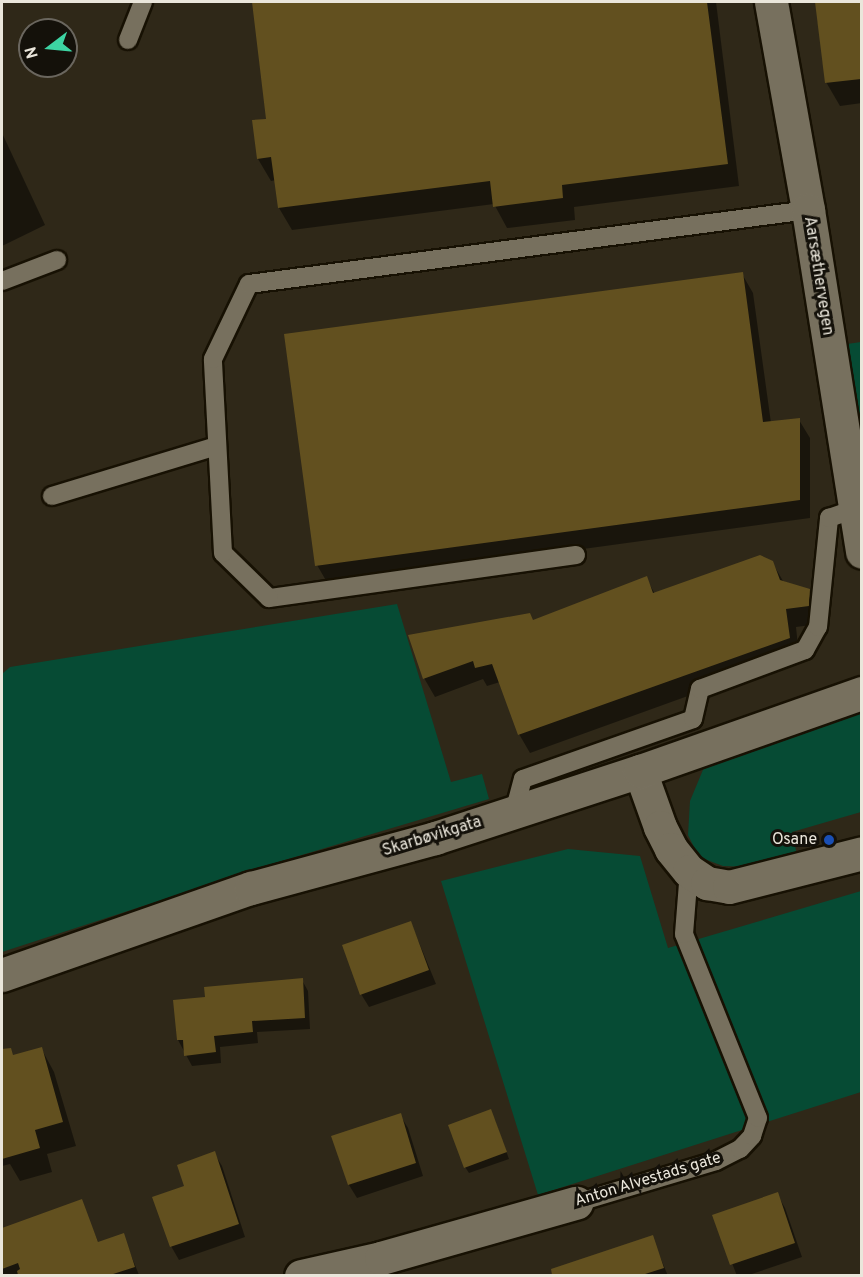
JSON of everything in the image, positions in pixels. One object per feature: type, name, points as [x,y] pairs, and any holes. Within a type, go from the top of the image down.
[{"type":"street","name":"Aarsæthervegen","points":[[771,2],[808,210],[861,552]]},
{"type":"street","name":"Skarbøvikgata","points":[[2,975],[250,888],[435,838],[640,771],[861,693]]},
{"type":"street","points":[[640,771],[660,827],[671,849],[689,871],[707,883],[729,887],[861,853]]},
{"type":"street","name":"Anton Alvestads gate","points":[[301,1275],[381,1258],[576,1203]]},
{"type":"lane","points":[[128,40],[143,2]]},
{"type":"lane","points":[[576,555],[269,598],[223,553],[213,359],[249,284],[808,210]]},
{"type":"lane","points":[[2,281],[57,260]]},
{"type":"lane","points":[[52,496],[217,446]]},
{"type":"lane","points":[[514,812],[523,779],[693,719],[700,689],[805,650],[818,627],[829,518],[855,509]]},
{"type":"lane","name":"Anton Alvestads gate","points":[[576,1203],[716,1161],[740,1149],[752,1136],[758,1118],[684,934],[689,871]]},
{"type":"green space","points":[[862,342],[861,437],[847,344]]},
{"type":"green space","points":[[397,604],[451,782],[482,774],[489,799],[275,863],[2,952],[2,674],[10,667]]},
{"type":"green space","points":[[861,711],[861,812],[792,832],[797,855],[752,867],[723,866],[699,857],[688,835],[690,801],[705,765]]},
{"type":"green space","points":[[568,849],[640,856],[668,948],[861,891],[861,1092],[538,1195],[441,881]]},
{"type":"building","points":[[252,2],[707,2],[728,164],[562,185],[563,198],[493,207],[490,181],[278,208],[271,157],[257,159],[252,120],[266,119]]},
{"type":"building","points":[[815,2],[861,2],[861,79],[825,83]]},
{"type":"building","points":[[743,272],[763,422],[800,418],[800,500],[315,566],[284,334]]},
{"type":"building","points":[[760,555],[773,561],[780,580],[810,589],[809,606],[786,609],[790,638],[518,735],[492,664],[475,668],[473,661],[423,679],[408,635],[530,613],[533,620],[647,576],[653,593]]},
{"type":"building","points":[[411,921],[429,970],[360,995],[342,945]]},
{"type":"building","points":[[303,978],[305,1018],[252,1021],[253,1032],[214,1036],[216,1052],[184,1056],[183,1040],[177,1040],[173,1000],[205,997],[204,987]]},
{"type":"building","points":[[42,1047],[63,1122],[35,1130],[40,1148],[2,1159],[2,1049],[11,1048],[13,1055]]},
{"type":"building","points":[[491,1109],[507,1152],[464,1168],[448,1125]]},
{"type":"building","points":[[401,1113],[416,1163],[348,1185],[331,1136]]},
{"type":"building","points":[[215,1151],[239,1224],[170,1247],[152,1197],[184,1186],[177,1165]]},
{"type":"building","points":[[778,1192],[795,1243],[730,1265],[712,1215]]},
{"type":"building","points":[[82,1199],[98,1242],[124,1233],[135,1267],[110,1275],[18,1275],[17,1271],[20,1269],[18,1263],[2,1269],[2,1228]]},
{"type":"building","points":[[653,1235],[664,1268],[642,1275],[552,1275],[551,1269]]},
{"type":"place","name":"Osane","points":[[829,840]]}]
